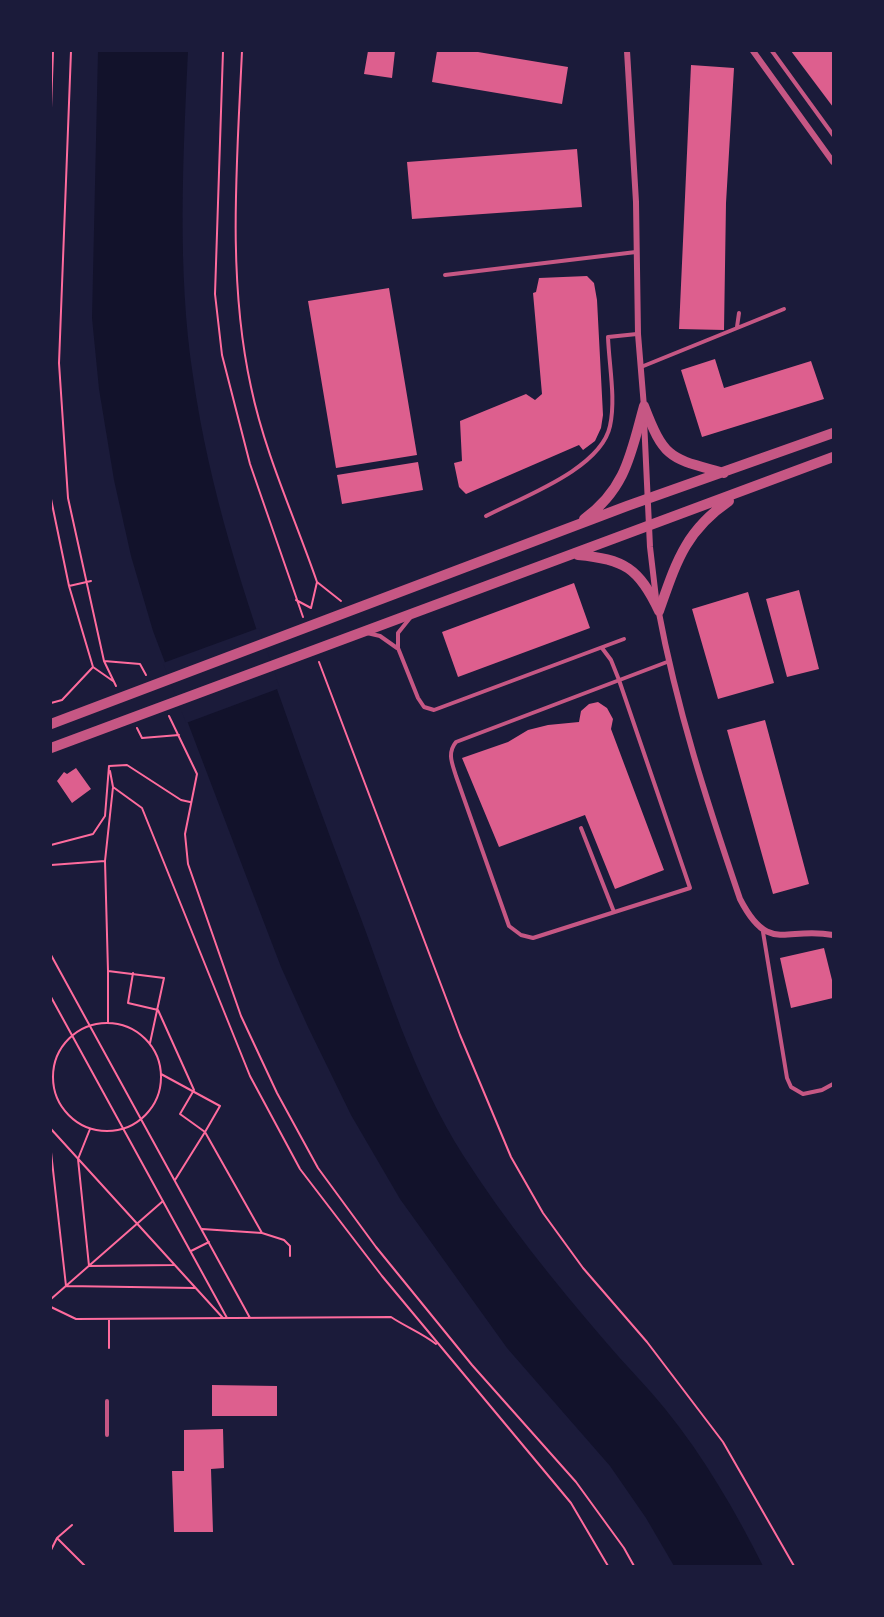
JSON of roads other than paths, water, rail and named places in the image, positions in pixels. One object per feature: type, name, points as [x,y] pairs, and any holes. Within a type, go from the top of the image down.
[{"type":"street","points":[[627,51],[636,202],[638,334],[653,578],[667,662],[695,767],[740,899],[750,918],[763,932],[782,936],[833,935]]},
{"type":"street","points":[[753,51],[833,162]]},
{"type":"street","points":[[644,406],[654,432],[665,449],[677,460],[725,473]]},
{"type":"street","points":[[569,530],[599,507],[618,486],[626,469],[644,406]]},
{"type":"street","points":[[51,724],[648,499],[833,433]]},
{"type":"street","points":[[51,748],[833,458]]},
{"type":"street","points":[[659,611],[679,557],[702,521],[746,489]]},
{"type":"street","points":[[574,555],[619,561],[637,576],[659,611]]},
{"type":"lane","points":[[772,51],[833,135]]},
{"type":"lane","points":[[445,275],[637,252]]},
{"type":"lane","points":[[641,367],[784,309]]},
{"type":"lane","points":[[737,328],[739,313]]},
{"type":"lane","points":[[486,516],[577,468],[596,452],[607,436],[611,422],[608,338],[638,334]]},
{"type":"lane","points":[[414,612],[398,633],[398,648],[418,698],[424,707],[434,710],[624,639]]},
{"type":"lane","points":[[361,633],[380,636],[398,648]]},
{"type":"lane","points":[[602,648],[611,660],[619,680],[690,888],[533,938],[521,935],[509,926],[450,757],[451,748],[456,742],[619,680],[667,662]]},
{"type":"lane","points":[[581,828],[614,912]]},
{"type":"lane","points":[[763,932],[787,1078],[791,1087],[803,1094],[822,1090],[833,1084]]},
{"type":"lane","points":[[107,1401],[107,1436]]}]
